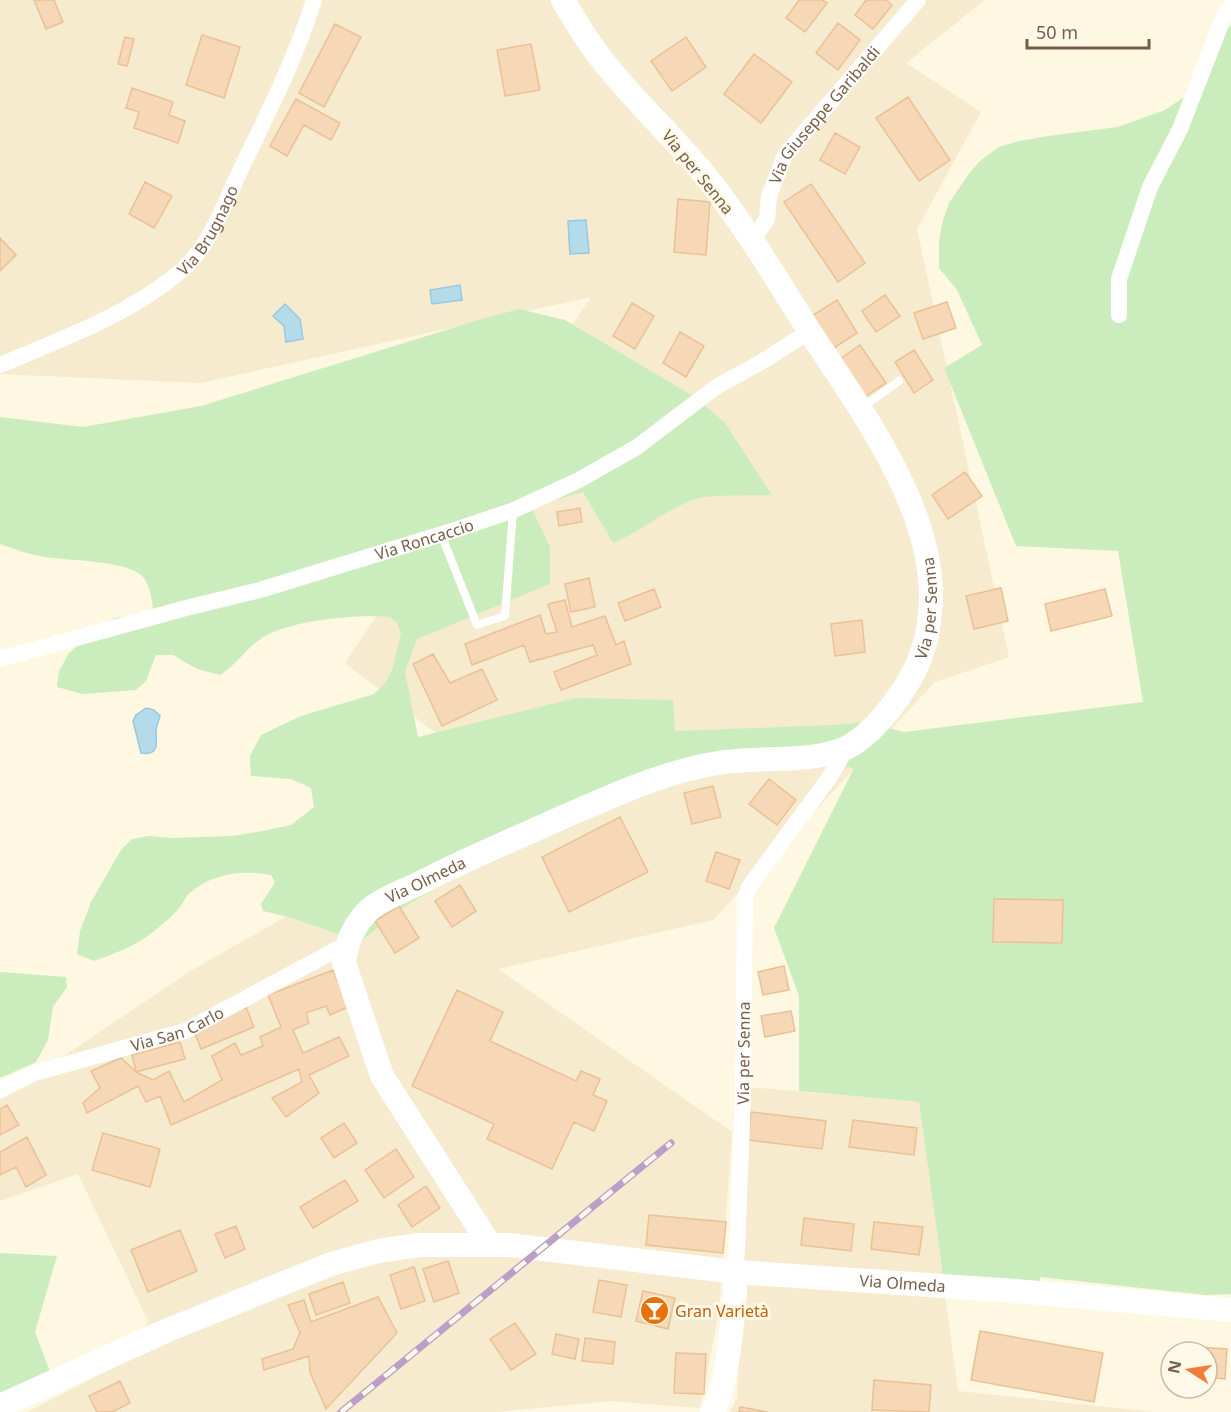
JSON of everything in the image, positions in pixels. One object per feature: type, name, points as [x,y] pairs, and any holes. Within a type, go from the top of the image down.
[{"type":"street","name":"Via Brugnago","points":[[0,365],[86,328],[134,303],[181,271],[207,244],[284,81],[302,38],[314,0]]},
{"type":"street","name":"Via per Senna","points":[[563,0],[581,31],[605,63],[714,187],[752,240],[810,331],[881,445],[910,503],[926,549],[932,587],[923,651],[911,678],[883,717],[867,734],[847,748],[829,778],[749,887],[745,899],[743,1098],[736,1272]]},
{"type":"street","name":"Via Giuseppe Garibaldi","points":[[752,240],[766,219],[769,196],[785,155],[918,0]]},
{"type":"street","points":[[1119,315],[1119,279],[1150,188],[1180,129],[1226,12],[1231,7]]},
{"type":"street","name":"Via Roncaccio","points":[[0,659],[260,590],[514,510],[579,480],[637,447],[716,387],[810,331]]},
{"type":"street","name":"Via Olmeda","points":[[345,945],[369,909],[461,862],[644,783],[680,771],[720,762],[808,756],[847,748]]},
{"type":"street","points":[[345,945],[344,963],[382,1076],[499,1245]]},
{"type":"street","name":"Via San Carlo","points":[[0,1090],[35,1073],[185,1031],[345,945]]},
{"type":"street","name":"Via Olmeda","points":[[0,1407],[168,1330],[331,1264],[378,1251],[420,1245],[499,1245],[736,1272],[1005,1290],[1231,1310]]},
{"type":"street","points":[[712,1412],[720,1395],[727,1358],[736,1272]]},
{"type":"lane","points":[[859,409],[898,381]]},
{"type":"lane","points":[[441,534],[477,624],[505,616],[514,510]]},
{"type":"shaded area","points":[[0,0],[985,0],[906,63],[981,112],[917,229],[1009,657],[935,682],[713,920],[498,969],[732,1132],[719,1312],[700,1408],[611,1401],[496,1412],[27,1412],[134,1357],[148,1321],[78,1174],[0,1201],[0,1099],[192,970],[509,790],[345,663],[591,297],[201,383],[0,374]]},
{"type":"shaded area","points":[[748,1087],[919,1102],[958,1391],[1154,1412],[730,1412],[737,1398]]},
{"type":"green space","points":[[1231,26],[1231,1294],[1206,1295],[1040,1277],[1040,1285],[943,1277],[919,1102],[799,1091],[799,996],[774,928],[854,768],[807,763],[717,773],[670,787],[605,810],[467,869],[398,911],[360,942],[292,918],[263,911],[261,904],[275,882],[271,875],[239,873],[209,881],[189,893],[180,907],[165,922],[130,947],[94,961],[77,954],[80,931],[91,902],[121,850],[132,839],[149,836],[173,838],[233,836],[262,831],[291,825],[314,807],[311,788],[291,779],[251,776],[250,756],[261,735],[301,716],[374,694],[386,682],[393,667],[401,633],[397,623],[390,617],[321,620],[302,623],[270,634],[253,645],[220,675],[197,669],[173,655],[156,655],[146,681],[136,690],[82,694],[57,687],[59,671],[69,653],[115,618],[153,613],[151,594],[143,577],[136,571],[125,567],[39,556],[0,544],[0,417],[83,427],[201,406],[519,309],[565,320],[695,397],[725,423],[772,495],[696,499],[674,508],[613,543],[583,492],[531,507],[550,547],[550,584],[417,639],[405,672],[418,737],[576,698],[673,700],[675,731],[867,722],[904,732],[1143,702],[1118,551],[1016,546],[944,368],[982,345],[957,290],[939,268],[939,241],[949,203],[981,160],[999,147],[1015,142],[1118,127],[1165,110],[1184,97],[1224,30]]},
{"type":"green space","points":[[0,972],[66,977],[67,987],[53,1007],[48,1040],[36,1062],[0,1078]]},
{"type":"green space","points":[[0,1253],[57,1256],[35,1332],[52,1377],[0,1398]]},
{"type":"water","points":[[586,220],[589,253],[570,254],[568,221]]},
{"type":"water","points":[[460,285],[462,300],[432,304],[430,290]]},
{"type":"water","points":[[285,304],[300,319],[303,339],[286,342],[284,326],[273,316]]},
{"type":"water","points":[[146,708],[154,710],[160,716],[156,729],[156,748],[151,753],[141,753],[133,721],[136,715]]},
{"type":"building","points":[[34,0],[54,0],[63,22],[46,29]]},
{"type":"building","points":[[799,0],[822,0],[827,3],[805,32],[786,18]]},
{"type":"building","points":[[866,0],[886,0],[892,5],[873,29],[855,15]]},
{"type":"building","points":[[838,23],[860,40],[838,70],[816,53]]},
{"type":"building","points":[[335,24],[361,37],[324,107],[299,93]]},
{"type":"building","points":[[202,35],[240,47],[224,98],[186,85]]},
{"type":"building","points":[[125,37],[134,39],[127,66],[118,64]]},
{"type":"building","points":[[686,37],[706,67],[672,91],[651,61]]},
{"type":"building","points":[[531,44],[540,90],[505,96],[497,50]]},
{"type":"building","points":[[754,54],[792,82],[761,123],[724,94]]},
{"type":"building","points":[[132,88],[173,102],[169,115],[185,121],[178,143],[134,128],[139,112],[126,108]]},
{"type":"building","points":[[908,97],[950,160],[919,181],[876,118]]},
{"type":"building","points":[[296,99],[340,123],[331,140],[304,125],[287,156],[270,146]]},
{"type":"building","points":[[835,133],[860,147],[845,174],[820,160]]},
{"type":"building","points":[[145,182],[172,196],[154,228],[129,214]]},
{"type":"building","points":[[811,184],[865,263],[838,282],[784,202]]},
{"type":"building","points":[[678,199],[710,202],[706,255],[674,252]]},
{"type":"building","points":[[0,238],[16,255],[0,271]]},
{"type":"building","points":[[885,295],[900,316],[876,332],[862,311]]},
{"type":"building","points":[[837,300],[857,333],[831,350],[810,317]]},
{"type":"building","points":[[947,302],[956,328],[923,339],[914,313]]},
{"type":"building","points":[[632,303],[654,316],[635,349],[613,336]]},
{"type":"building","points":[[680,332],[704,346],[686,377],[663,363]]},
{"type":"building","points":[[860,345],[886,383],[863,398],[837,361]]},
{"type":"building","points":[[914,350],[933,380],[914,393],[895,362]]},
{"type":"building","points":[[965,472],[982,496],[948,519],[932,495]]},
{"type":"building","points":[[580,508],[582,522],[559,526],[557,512]]},
{"type":"building","points":[[589,578],[595,607],[571,612],[565,584]]},
{"type":"building","points":[[1001,588],[1008,621],[974,629],[966,596]]},
{"type":"building","points":[[654,589],[661,607],[625,621],[618,603]]},
{"type":"building","points":[[1105,589],[1112,616],[1051,631],[1045,604]]},
{"type":"building","points":[[565,600],[572,627],[605,616],[616,645],[624,641],[631,664],[561,690],[554,672],[597,655],[593,645],[530,662],[524,645],[472,665],[465,644],[540,615],[546,634],[557,632],[548,604]]},
{"type":"building","points":[[862,620],[865,652],[835,656],[831,624]]},
{"type":"building","points":[[433,654],[450,683],[482,669],[497,700],[442,726],[413,664]]},
{"type":"building","points":[[769,779],[796,800],[777,825],[749,804]]},
{"type":"building","points":[[713,786],[721,817],[692,824],[684,793]]},
{"type":"building","points":[[620,817],[648,872],[569,912],[542,857]]},
{"type":"building","points":[[716,852],[740,860],[729,889],[706,881]]},
{"type":"building","points":[[460,885],[476,911],[452,927],[435,901]]},
{"type":"building","points":[[994,899],[1063,900],[1062,943],[993,942]]},
{"type":"building","points":[[399,906],[419,938],[395,953],[375,921]]},
{"type":"building","points":[[784,966],[789,990],[763,995],[758,972]]},
{"type":"building","points":[[333,970],[348,1007],[330,1015],[326,1006],[306,1013],[309,1023],[293,1030],[303,1053],[339,1037],[349,1056],[309,1075],[319,1093],[286,1117],[272,1098],[302,1082],[299,1069],[171,1125],[160,1096],[146,1102],[138,1086],[87,1113],[83,1103],[100,1088],[91,1071],[121,1058],[136,1072],[153,1080],[169,1071],[184,1102],[222,1080],[212,1056],[235,1043],[241,1055],[263,1046],[260,1037],[281,1027],[268,995]]},
{"type":"building","points":[[457,990],[503,1012],[490,1041],[576,1081],[581,1071],[600,1079],[593,1095],[607,1101],[594,1131],[574,1122],[552,1169],[487,1139],[494,1124],[412,1086]]},
{"type":"building","points":[[246,1007],[254,1027],[201,1049],[193,1029]]},
{"type":"building","points":[[791,1011],[795,1031],[765,1037],[761,1016]]},
{"type":"building","points":[[180,1042],[185,1059],[136,1072],[132,1055]]},
{"type":"building","points":[[7,1105],[19,1125],[0,1135],[0,1109]]},
{"type":"building","points":[[751,1112],[826,1121],[822,1149],[748,1140]]},
{"type":"building","points":[[853,1120],[917,1128],[914,1155],[849,1147]]},
{"type":"building","points":[[344,1123],[357,1143],[334,1158],[321,1138]]},
{"type":"building","points":[[103,1133],[160,1149],[150,1187],[92,1170]]},
{"type":"building","points":[[27,1137],[46,1175],[26,1187],[16,1167],[0,1175],[0,1152]]},
{"type":"building","points":[[396,1149],[414,1177],[384,1198],[365,1170]]},
{"type":"building","points":[[345,1180],[358,1201],[313,1228],[300,1207]]},
{"type":"building","points":[[426,1186],[440,1208],[412,1227],[398,1205]]},
{"type":"building","points":[[649,1215],[726,1222],[723,1253],[646,1245]]},
{"type":"building","points":[[804,1218],[854,1224],[851,1251],[801,1245]]},
{"type":"building","points":[[874,1222],[923,1227],[919,1255],[871,1249]]},
{"type":"building","points":[[236,1226],[245,1249],[225,1258],[215,1234]]},
{"type":"building","points":[[180,1230],[197,1271],[148,1292],[131,1250]]},
{"type":"building","points":[[448,1261],[459,1293],[434,1302],[423,1269]]},
{"type":"building","points":[[414,1267],[425,1301],[401,1309],[390,1275]]},
{"type":"building","points":[[599,1280],[627,1285],[621,1317],[593,1312]]},
{"type":"building","points":[[343,1282],[350,1303],[316,1315],[309,1294]]},
{"type":"building","points":[[643,1291],[675,1298],[668,1329],[636,1321]]},
{"type":"building","points":[[378,1297],[397,1333],[326,1409],[310,1372],[309,1356],[264,1370],[262,1359],[293,1349],[300,1333],[288,1305],[304,1300],[311,1322]]},
{"type":"building","points":[[515,1323],[536,1354],[511,1370],[490,1339]]},
{"type":"building","points":[[980,1331],[1103,1353],[1094,1402],[971,1380]]},
{"type":"building","points":[[556,1334],[579,1339],[575,1359],[552,1354]]},
{"type":"building","points":[[585,1338],[615,1342],[613,1364],[582,1361]]},
{"type":"building","points":[[1219,1348],[1227,1349],[1225,1379],[1219,1378]]},
{"type":"building","points":[[676,1353],[706,1354],[704,1394],[674,1393]]},
{"type":"building","points":[[874,1380],[931,1385],[929,1412],[872,1410]]},
{"type":"building","points":[[120,1381],[130,1403],[112,1412],[97,1412],[89,1396]]},
{"type":"building","points":[[740,1407],[768,1412],[739,1412]]},
{"type":"railway","points":[[341,1412],[671,1143]]},
{"type":"place","name":"Gran Varietà","points":[[654,1311]]}]
